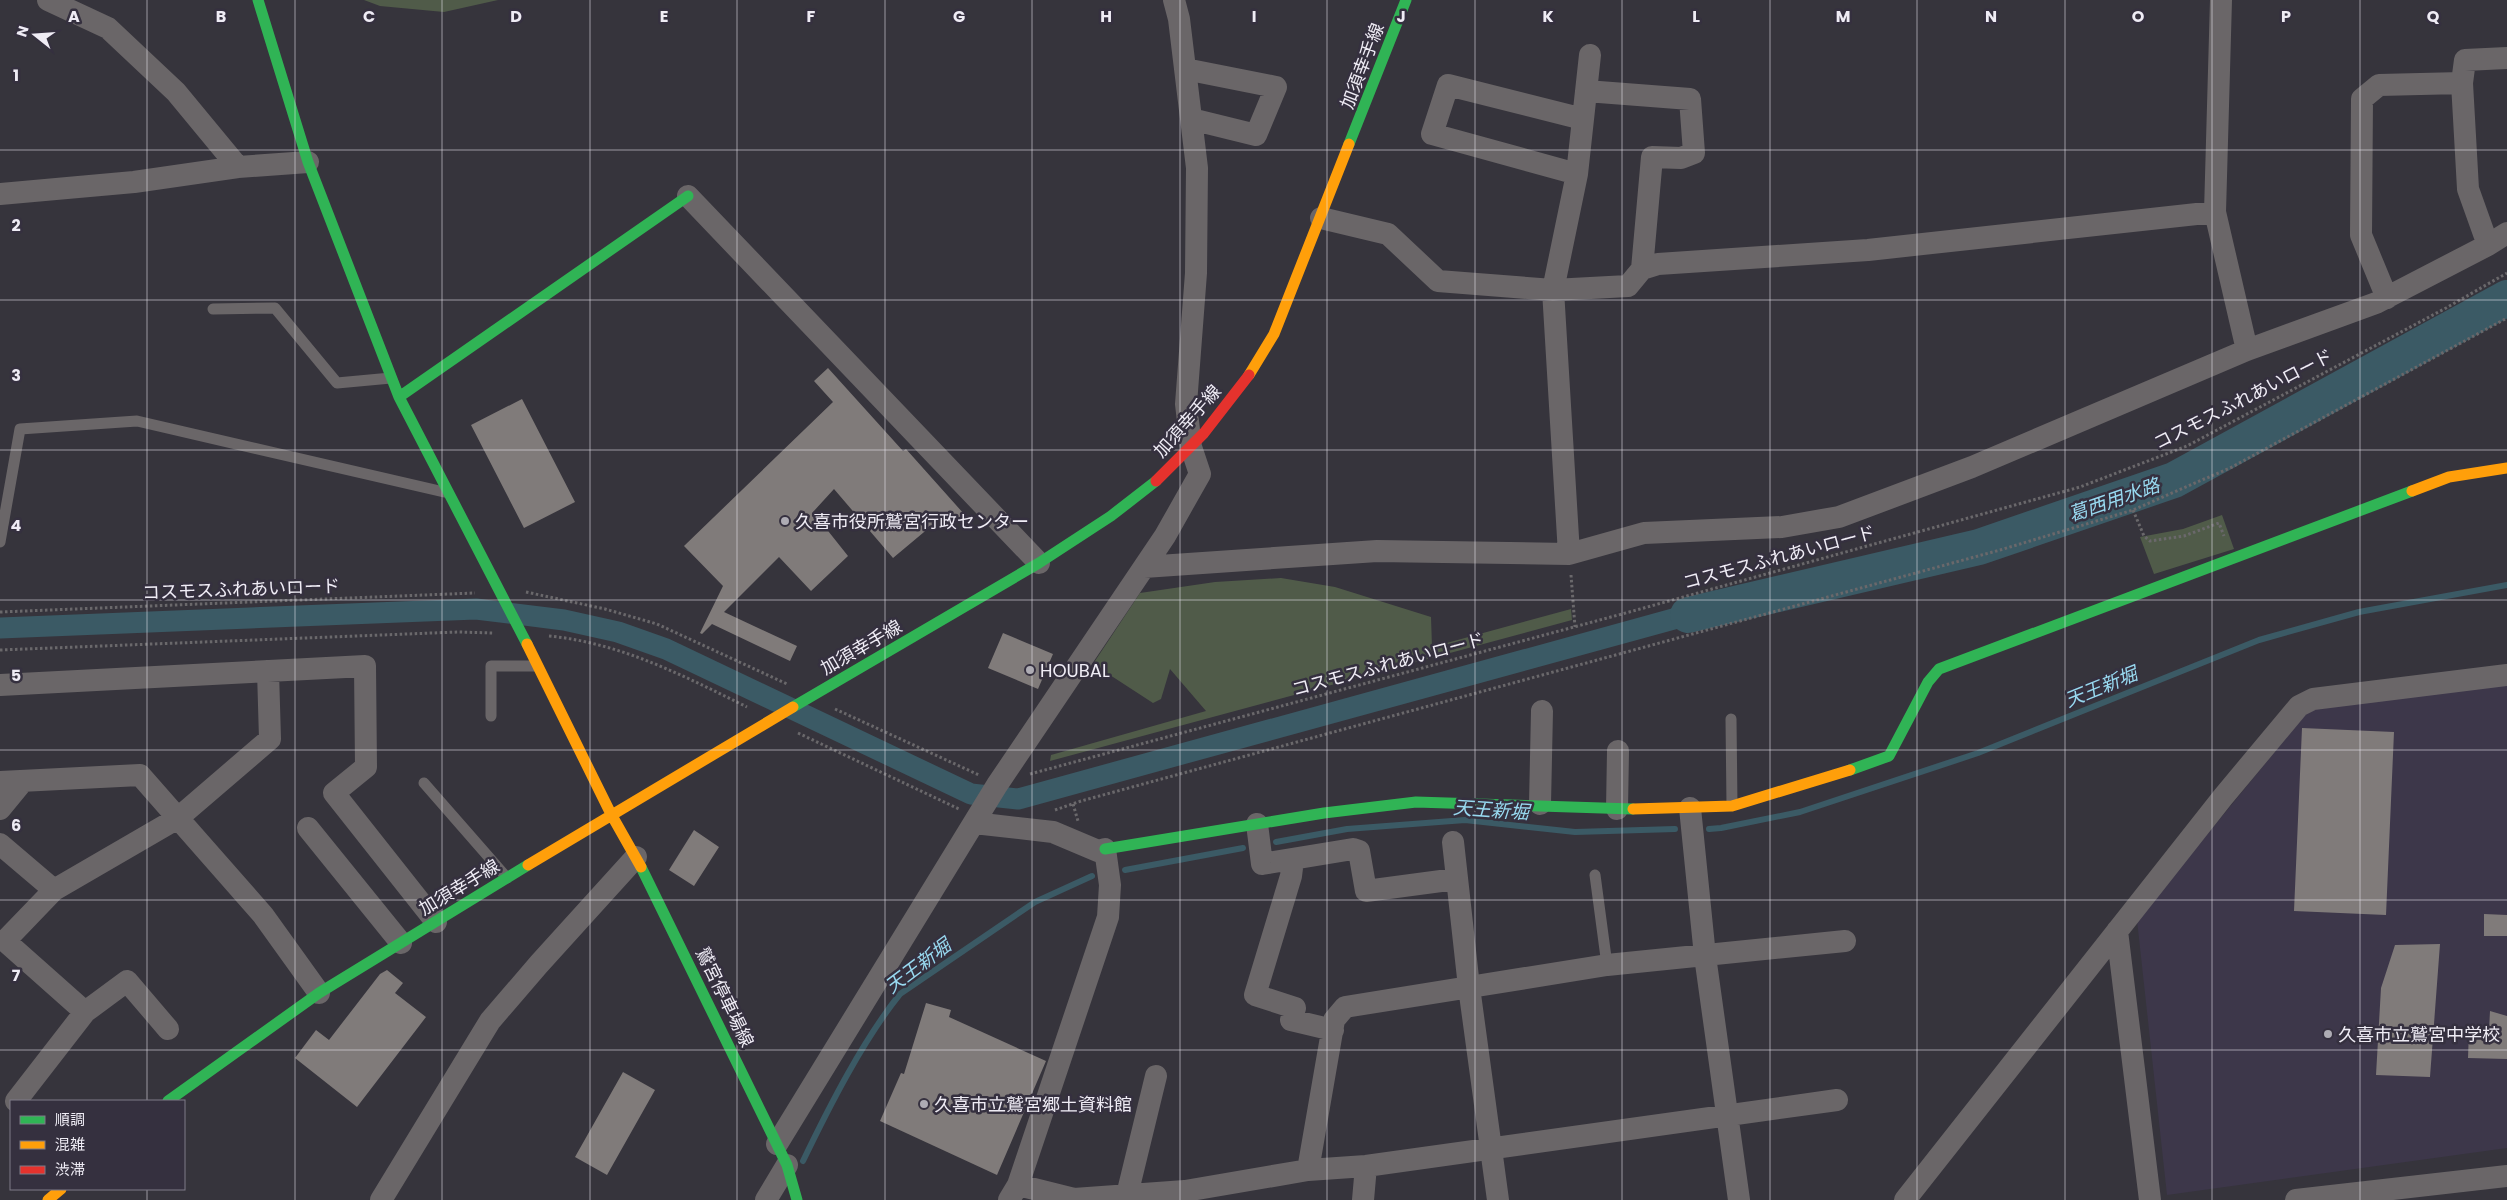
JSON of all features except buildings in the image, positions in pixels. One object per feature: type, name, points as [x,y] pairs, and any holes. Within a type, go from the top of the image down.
[{"type":"street","points":[[48,0],[108,28],[176,92],[238,167]]},
{"type":"street","name":"鷲宮停車場線","points":[[258,0],[308,162],[398,397],[538,666],[611,814],[636,857],[787,1164],[797,1200]]},
{"type":"street","points":[[777,1144],[973,815],[990,781],[1144,568],[1165,536],[1200,474],[1190,447],[1186,404],[1196,273],[1197,178],[1179,19],[1174,0]]},
{"type":"street","name":"加須幸手線","points":[[169,1100],[319,993],[611,814],[1039,563],[1102,522],[1153,484],[1190,447],[1253,371],[1274,334],[1406,0]]},
{"type":"street","points":[[2221,0],[2215,212],[2247,350]]},
{"type":"street","points":[[1569,554],[1553,290],[1577,174],[1590,55]]},
{"type":"street","points":[[2488,245],[2468,189],[2462,83],[2465,60],[2507,58]]},
{"type":"street","points":[[1185,70],[1276,88],[1256,135],[1191,119]]},
{"type":"street","points":[[2387,298],[2361,235],[2362,99],[2379,85],[2462,83]]},
{"type":"street","points":[[1577,174],[1432,134],[1448,85],[1583,120]]},
{"type":"street","points":[[1586,91],[1690,99],[1694,153],[1681,158],[1652,157],[1642,269]]},
{"type":"street","points":[[0,194],[134,182],[238,167],[308,162]]},
{"type":"street","points":[[398,397],[688,196],[1039,563]]},
{"type":"street","points":[[1321,218],[1388,234],[1438,281],[1553,290],[1628,286],[1642,269],[1658,264],[1868,250],[2215,212]]},
{"type":"street","points":[[1144,568],[1377,551],[1569,554],[1644,533],[1782,527],[1839,517],[1972,467],[2247,350],[2387,298],[2488,245],[2507,232]]},
{"type":"street","points":[[973,815],[1053,832],[1098,851],[1257,824],[1416,802],[1540,804],[1617,809],[1732,806],[1846,772],[1889,756],[1928,682],[1938,668],[2449,477],[2507,468]]},
{"type":"street","points":[[0,685],[365,666],[366,767],[334,794],[436,922]]},
{"type":"street","points":[[85,1012],[4,941],[54,890],[178,818],[270,739],[268,671]]},
{"type":"street","points":[[1906,1200],[2117,931],[2299,706],[2313,698],[2507,675]]},
{"type":"street","points":[[1540,804],[1542,711]]},
{"type":"street","points":[[1617,809],[1618,751]]},
{"type":"street","points":[[0,782],[140,775],[263,915],[319,993]]},
{"type":"street","points":[[0,809],[23,781]]},
{"type":"street","points":[[1690,808],[1705,956],[1739,1200]]},
{"type":"street","points":[[1257,824],[1262,864],[1353,849],[1359,851],[1366,891],[1456,880]]},
{"type":"street","points":[[308,828],[401,942]]},
{"type":"street","points":[[1453,842],[1469,987],[1498,1200]]},
{"type":"street","points":[[0,844],[54,890]]},
{"type":"street","points":[[1105,849],[1110,886],[1108,917],[1014,1192],[1074,1200],[1127,1195],[1186,1195],[1308,1170],[1366,1166],[1492,1147],[1728,1117],[1837,1100]]},
{"type":"street","points":[[382,1200],[490,1021],[636,857]]},
{"type":"street","points":[[1293,860],[1255,995],[1295,1008],[1292,1020],[1333,1030]]},
{"type":"street","points":[[2117,931],[2150,1200]]},
{"type":"street","points":[[1308,1170],[1334,1020],[1345,1007],[1607,965],[1845,941]]},
{"type":"street","points":[[17,1100],[85,1012],[127,980],[168,1029]]},
{"type":"street","points":[[1127,1195],[1156,1076]]},
{"type":"street","points":[[766,1200],[787,1164]]},
{"type":"street","points":[[1363,1200],[1366,1166]]},
{"type":"street","points":[[2296,1200],[2507,1176]]},
{"type":"street","points":[[48,1200],[60,1190]]},
{"type":"lane","points":[[213,309],[275,308],[337,383],[391,378]]},
{"type":"lane","points":[[0,542],[20,429],[136,421],[448,493]]},
{"type":"lane","points":[[491,716],[491,666],[538,666]]},
{"type":"lane","points":[[1731,719],[1732,806]]},
{"type":"lane","points":[[424,783],[507,878]]},
{"type":"lane","points":[[1595,875],[1607,965]]},
{"type":"path","name":"コスモスふれあいロード","points":[[1023,775],[1054,769],[2080,487],[2187,446],[2446,308],[2507,273]]},
{"type":"path","points":[[1048,812],[2000,550],[2133,510],[2232,467],[2507,318]]},
{"type":"path","points":[[2133,510],[2144,536],[2150,541],[2184,536],[2219,523],[2233,558]]},
{"type":"path","points":[[1569,554],[1575,627]]},
{"type":"path","name":"コスモスふれあいロード","points":[[0,612],[483,592]]},
{"type":"path","points":[[525,592],[595,607],[657,624],[795,688]]},
{"type":"path","points":[[0,650],[458,632],[502,633]]},
{"type":"path","points":[[546,636],[602,646],[648,661],[754,711]]},
{"type":"path","points":[[832,707],[990,781]]},
{"type":"path","points":[[795,732],[973,815]]},
{"type":"shaded area","name":"久喜市立鷲宮中学校","points":[[2507,685],[2507,1148],[2167,1195],[2137,920],[2310,709]]},
{"type":"green space","points":[[364,0],[498,0],[444,12],[380,6]]},
{"type":"green space","points":[[2222,515],[2234,549],[2154,574],[2140,537],[2183,529]]},
{"type":"green space","points":[[1281,578],[1335,587],[1431,617],[1432,647],[1571,609],[1572,620],[1050,761],[1051,755],[1206,711],[1170,669],[1161,699],[1153,703],[1093,664],[1140,593],[1215,582]]},
{"type":"waterway","name":"葛西用水路","points":[[1688,615],[1979,547],[2174,480],[2507,298]]},
{"type":"waterway","name":"天王新堀","points":[[1709,829],[1800,812],[1978,753],[2259,640],[2359,612],[2507,585]]},
{"type":"waterway","points":[[0,628],[476,609],[564,620],[618,632],[666,649],[971,794],[1018,799],[1688,615]]},
{"type":"waterway","name":"天王新堀","points":[[1276,842],[1347,829],[1465,820],[1575,832],[1675,829]]},
{"type":"waterway","name":"天王新堀","points":[[1125,870],[1243,848]]},
{"type":"waterway","name":"天王新堀","points":[[803,1161],[835,1097],[860,1053],[900,994],[1035,902],[1092,876]]},
{"type":"traffic: fast","points":[[258,0],[308,162],[399,397],[527,644]]},
{"type":"traffic: fast","points":[[1349,144],[1406,0]]},
{"type":"traffic: fast","points":[[399,397],[688,196]]},
{"type":"traffic: fast","points":[[793,707],[1039,563],[1111,516],[1156,481]]},
{"type":"traffic: fast","points":[[1850,770],[1889,756],[1928,682],[1939,669],[2412,491]]},
{"type":"traffic: fast","points":[[1105,849],[1324,813],[1416,802],[1633,809]]},
{"type":"traffic: fast","points":[[169,1100],[319,993],[528,865]]},
{"type":"traffic: fast","points":[[641,867],[787,1165],[797,1200]]},
{"type":"traffic: slow","points":[[1249,375],[1274,334],[1349,144]]},
{"type":"traffic: slow","points":[[2412,491],[2449,477],[2507,468]]},
{"type":"traffic: slow","points":[[527,644],[611,814],[641,867]]},
{"type":"traffic: slow","points":[[528,865],[793,707]]},
{"type":"traffic: slow","points":[[1633,809],[1732,806],[1850,770]]},
{"type":"traffic: slow","points":[[48,1200],[60,1190]]},
{"type":"traffic: jam","points":[[1156,481],[1204,433],[1249,375]]},
{"type":"place","name":"久喜市役所鷲宮行政センター","points":[[785,521]]},
{"type":"place","name":"HOUBAL","points":[[1030,670]]},
{"type":"place","name":"久喜市立鷲宮中学校","points":[[2328,1034]]},
{"type":"place","name":"久喜市立鷲宮郷土資料館","points":[[924,1104]]}]
